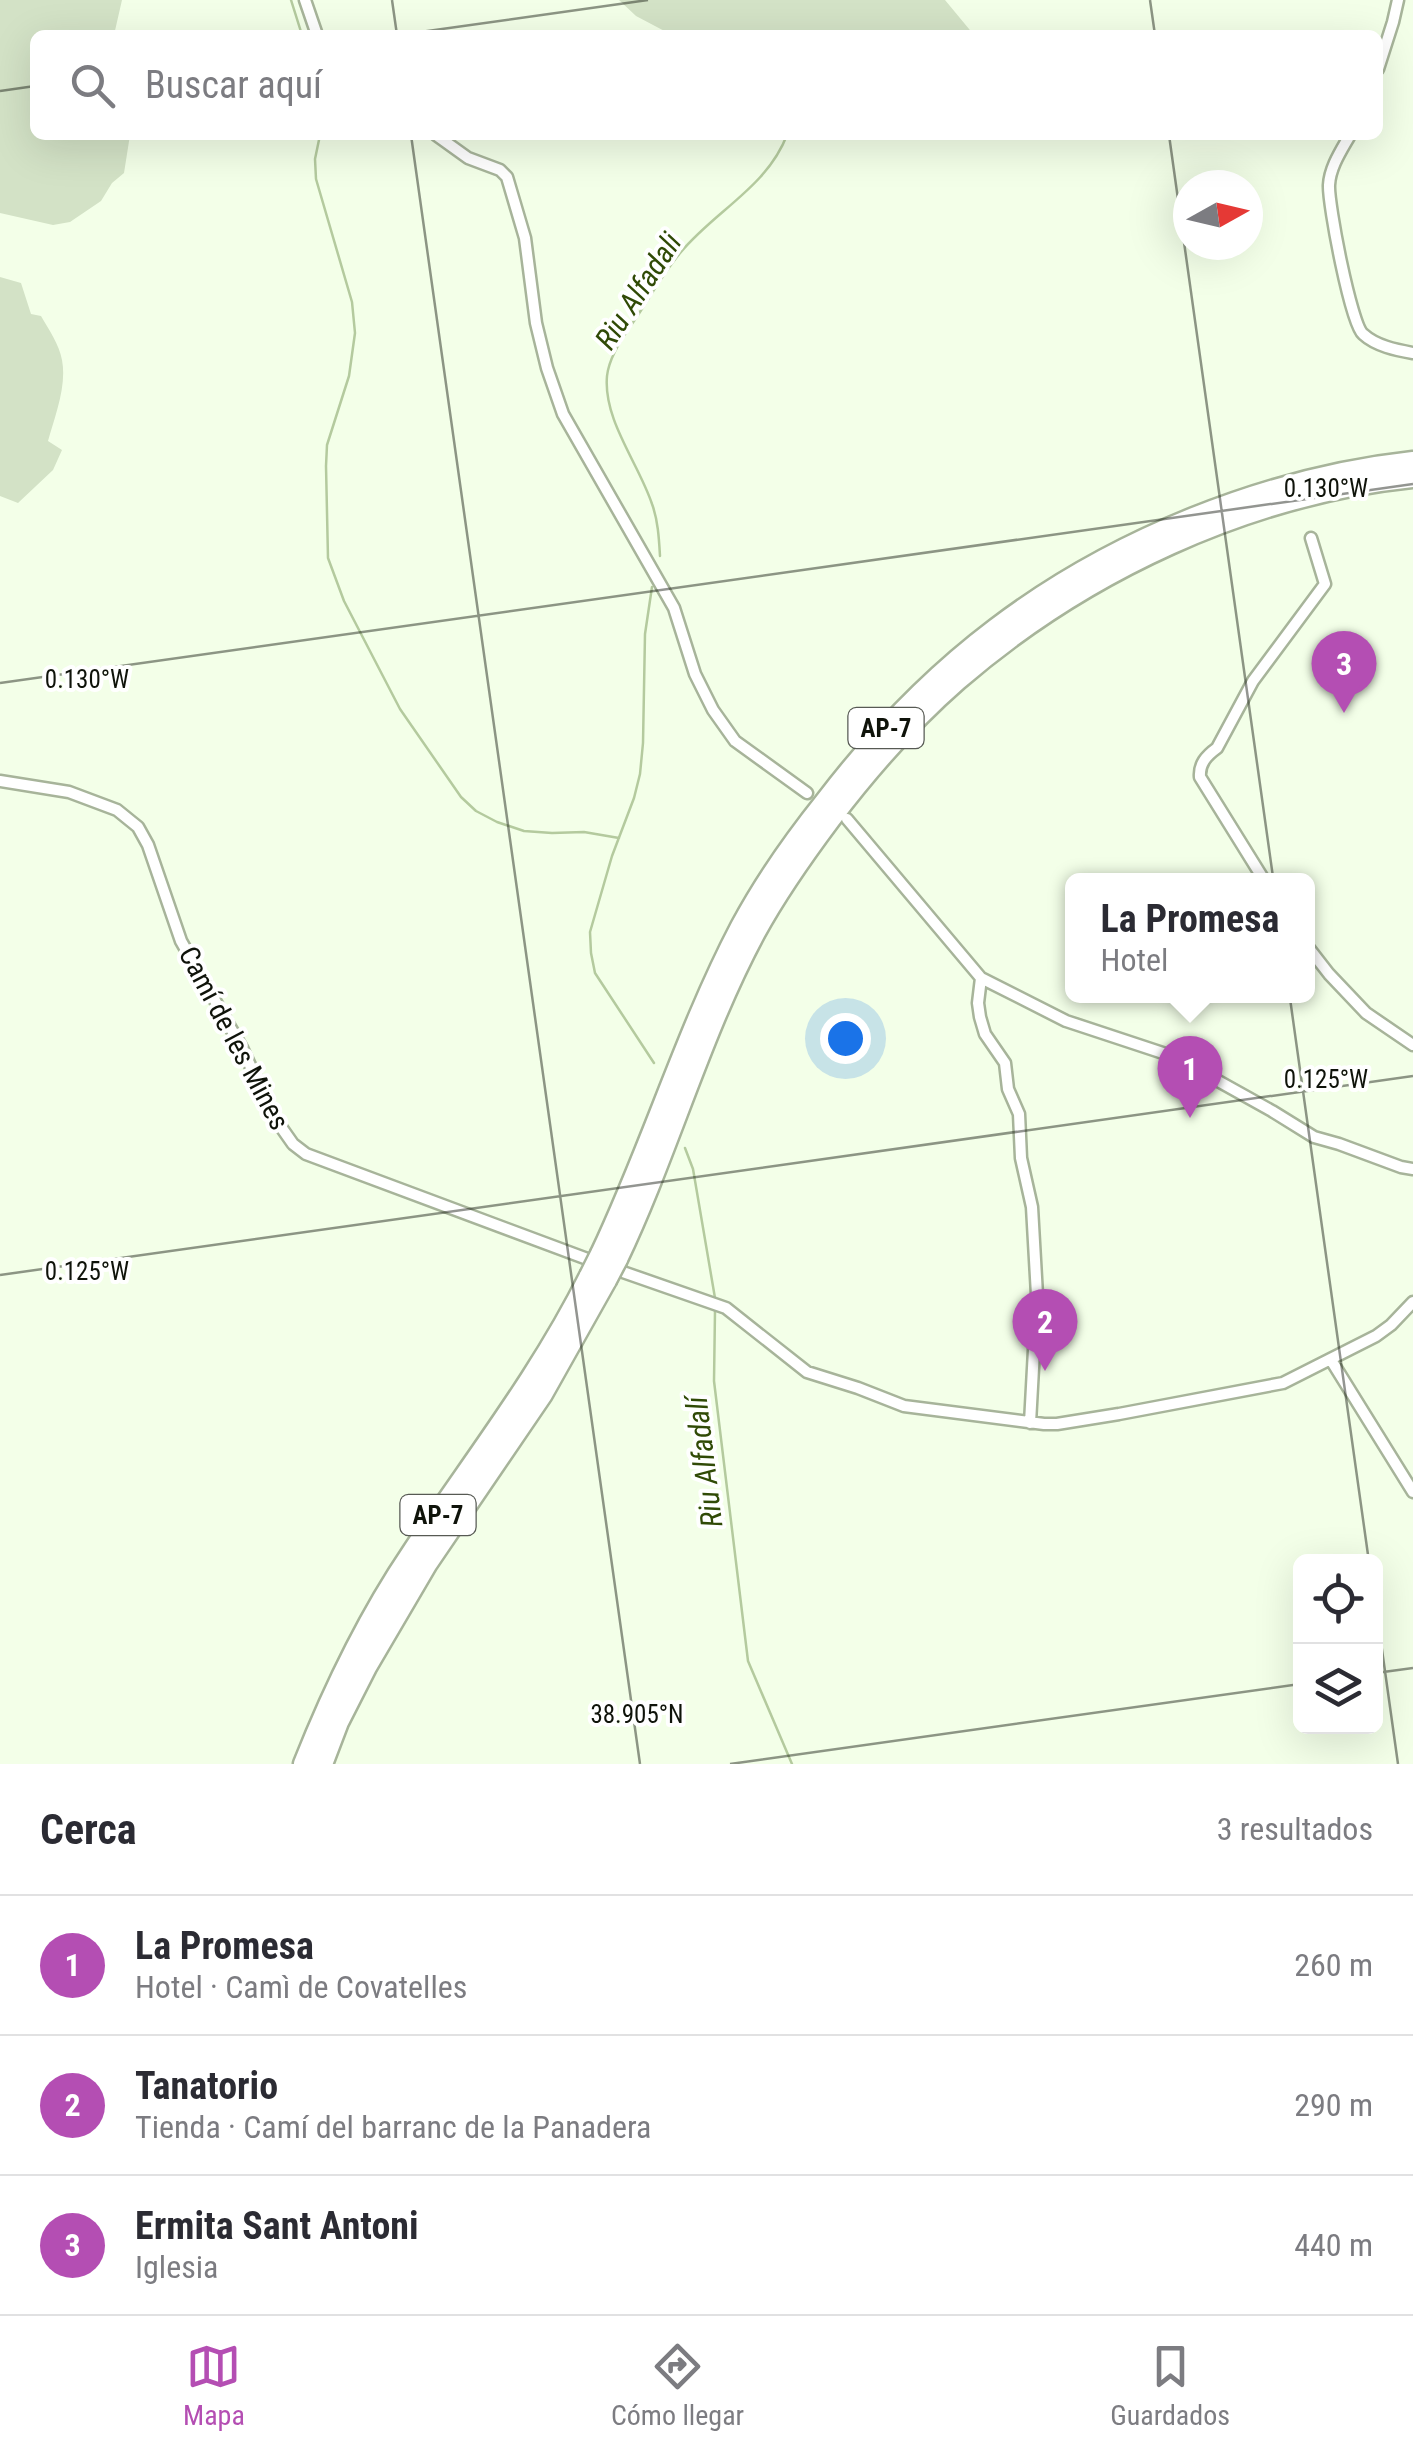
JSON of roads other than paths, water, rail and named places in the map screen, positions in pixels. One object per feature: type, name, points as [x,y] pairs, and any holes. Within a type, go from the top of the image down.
[{"type":"highway","name":"AP-7","points":[[322,1764],[366,1667],[427,1563],[542,1394],[604,1267],[707,998],[757,900],[787,851],[855,764],[917,697],[966,654],[1022,610],[1075,577],[1193,519],[1278,488],[1332,474],[1413,462]]},
{"type":"highway","name":"AP-7","points":[[304,1764],[352,1656],[410,1556],[527,1388],[644,1202],[753,936],[814,840],[866,772],[957,680],[1097,580],[1256,511],[1376,481],[1413,477]]},
{"type":"street","points":[[305,0],[315,30]]},
{"type":"street","points":[[1383,53],[1398,0]]},
{"type":"street","points":[[443,140],[468,158],[507,176],[524,238],[536,323],[562,414],[674,608],[695,674],[726,730],[734,741],[807,793]]},
{"type":"street","points":[[1347,140],[1333,168],[1329,194],[1354,320],[1362,334],[1378,344],[1413,353]]},
{"type":"street","points":[[1260,873],[1199,770],[1217,748],[1253,680],[1325,584],[1312,538]]},
{"type":"street","name":"Camí de les Mines","points":[[0,780],[69,792],[116,810],[138,827],[148,845],[181,941],[242,1048],[274,1117],[293,1144],[306,1154],[604,1267],[726,1308],[807,1372],[904,1406],[1030,1422]]},
{"type":"street","points":[[847,819],[981,978],[1066,1021],[1175,1057],[1323,1140],[1413,1169]]},
{"type":"street","points":[[1315,956],[1366,1013],[1413,1045]]},
{"type":"street","points":[[981,978],[980,1017],[985,1034],[1004,1063],[1008,1089],[1019,1114],[1021,1158],[1032,1208],[1037,1295],[1030,1422],[1057,1424],[1272,1386],[1352,1350],[1384,1330],[1413,1302]]},
{"type":"street","points":[[1331,1360],[1413,1492]]},
{"type":"waterway","points":[[291,0],[300,30]]},
{"type":"waterway","points":[[319,140],[316,179],[352,302],[355,333],[349,376],[327,445],[326,466],[328,558],[344,601],[400,709],[461,797],[476,811],[524,831],[584,832],[619,838]]},
{"type":"waterway","name":"Riu Alfadali","points":[[660,556],[652,504],[611,409],[608,369],[621,340],[674,260],[754,184],[784,140]]},
{"type":"waterway","points":[[652,587],[645,634],[640,774],[590,932],[595,973],[654,1063]]},
{"type":"waterway","name":"Riu Alfadalí","points":[[685,1148],[693,1169],[715,1298]]},
{"type":"waterway","name":"Riu Alfadalí","points":[[715,1311],[714,1381],[748,1661],[792,1764]]},
{"type":"place","name":"Ermita Sant Antoni","points":[[1344,713]]},
{"type":"place","name":"La Promesa","points":[[1190,1118]]},
{"type":"place","name":"Tanatorio","points":[[1045,1371]]}]
